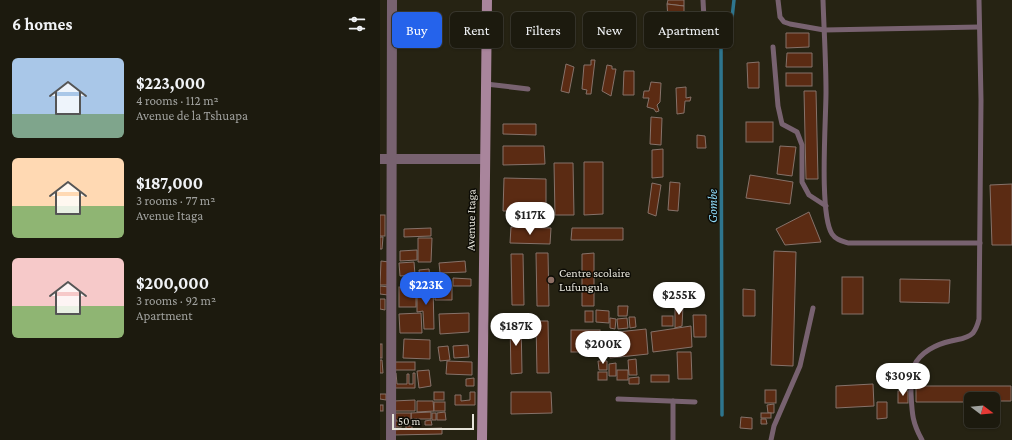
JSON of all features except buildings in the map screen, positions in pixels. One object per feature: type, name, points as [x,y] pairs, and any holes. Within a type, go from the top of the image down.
[{"type":"street","points":[[390,440],[392,0]]},
{"type":"street","name":"Avenue Itaga","points":[[482,440],[487,0]]},
{"type":"street","points":[[380,159],[485,159]]},
{"type":"lane","points":[[703,0],[704,12]]},
{"type":"lane","points":[[778,0],[780,17],[784,22],[824,30],[979,27]]},
{"type":"lane","points":[[823,0],[826,91],[825,188],[828,222],[832,234],[839,241],[848,243],[980,243]]},
{"type":"lane","points":[[922,440],[915,428],[912,415],[911,380],[914,366],[920,358],[938,344],[964,339],[973,333],[979,319],[981,100],[979,0]]},
{"type":"lane","points":[[773,47],[778,106],[782,124],[797,132],[802,145],[802,182],[804,188],[809,195],[826,206]]},
{"type":"lane","points":[[486,84],[528,89]]},
{"type":"lane","points":[[771,440],[774,426],[800,366],[813,308]]},
{"type":"lane","points":[[618,399],[695,402]]},
{"type":"lane","points":[[672,401],[673,440]]},
{"type":"waterway","name":"Gombe","points":[[722,415],[721,44],[731,27],[734,0]]},
{"type":"place","name":"Centre scolaire Lufungula","points":[[551,280]]}]
